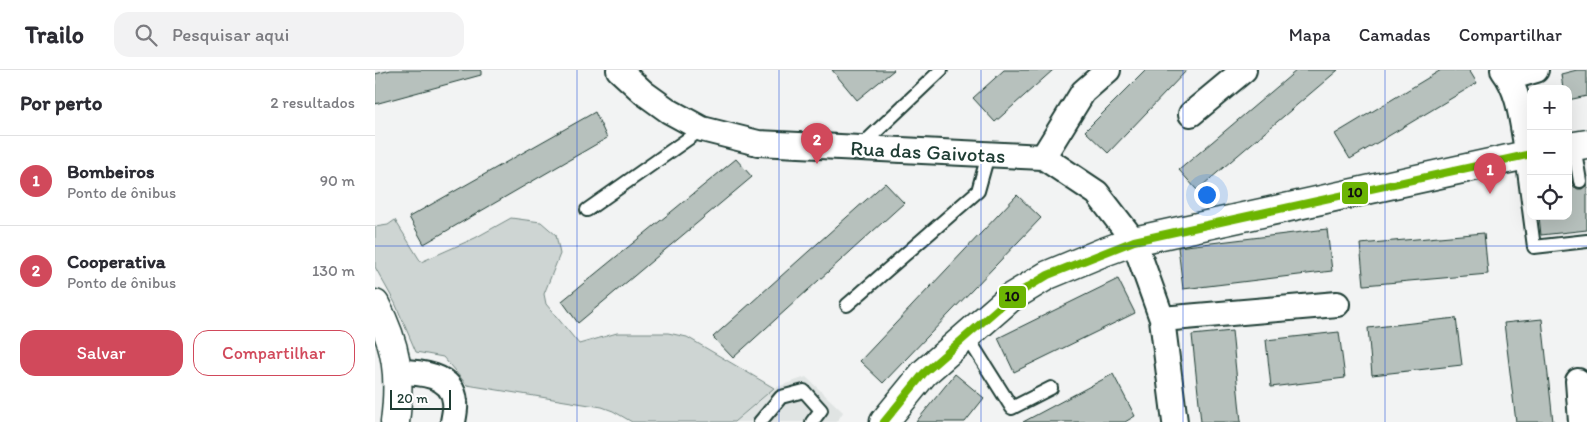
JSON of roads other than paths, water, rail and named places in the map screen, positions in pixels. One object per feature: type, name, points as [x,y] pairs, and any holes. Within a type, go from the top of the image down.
[{"type":"street","name":"Rua das Gaivotas","points":[[619,70],[644,93],[669,111],[703,129],[758,144],[1043,157]]},
{"type":"street","points":[[1108,70],[1083,92],[1043,157],[1097,193],[1134,241],[1162,319],[1175,422]]},
{"type":"street","points":[[1191,114],[1244,70]]},
{"type":"street","points":[[884,422],[924,373],[966,334],[1010,298],[1048,275],[1134,241],[1527,155],[1517,102],[1506,74],[1536,70]]},
{"type":"street","points":[[375,304],[388,334],[396,360],[399,395],[395,422]]},
{"type":"street","points":[[1162,319],[1337,304]]},
{"type":"street","points":[[397,372],[423,372],[439,378],[451,388],[455,402],[453,422]]},
{"type":"street","points":[[1578,381],[1581,422]]},
{"type":"lane","points":[[859,148],[941,70]]},
{"type":"lane","points":[[587,210],[703,129]]},
{"type":"lane","points":[[1577,146],[1580,181]]},
{"type":"lane","points":[[847,305],[978,190],[988,155]]},
{"type":"lane","points":[[1529,175],[1534,247],[1587,241]]},
{"type":"lane","points":[[966,334],[1012,408],[1051,388]]},
{"type":"lane","points":[[759,422],[781,397],[804,391],[821,410],[812,422]]},
{"type":"place","name":"Cooperativa","points":[[817,164]]},
{"type":"place","name":"Bombeiros","points":[[1490,194]]}]
